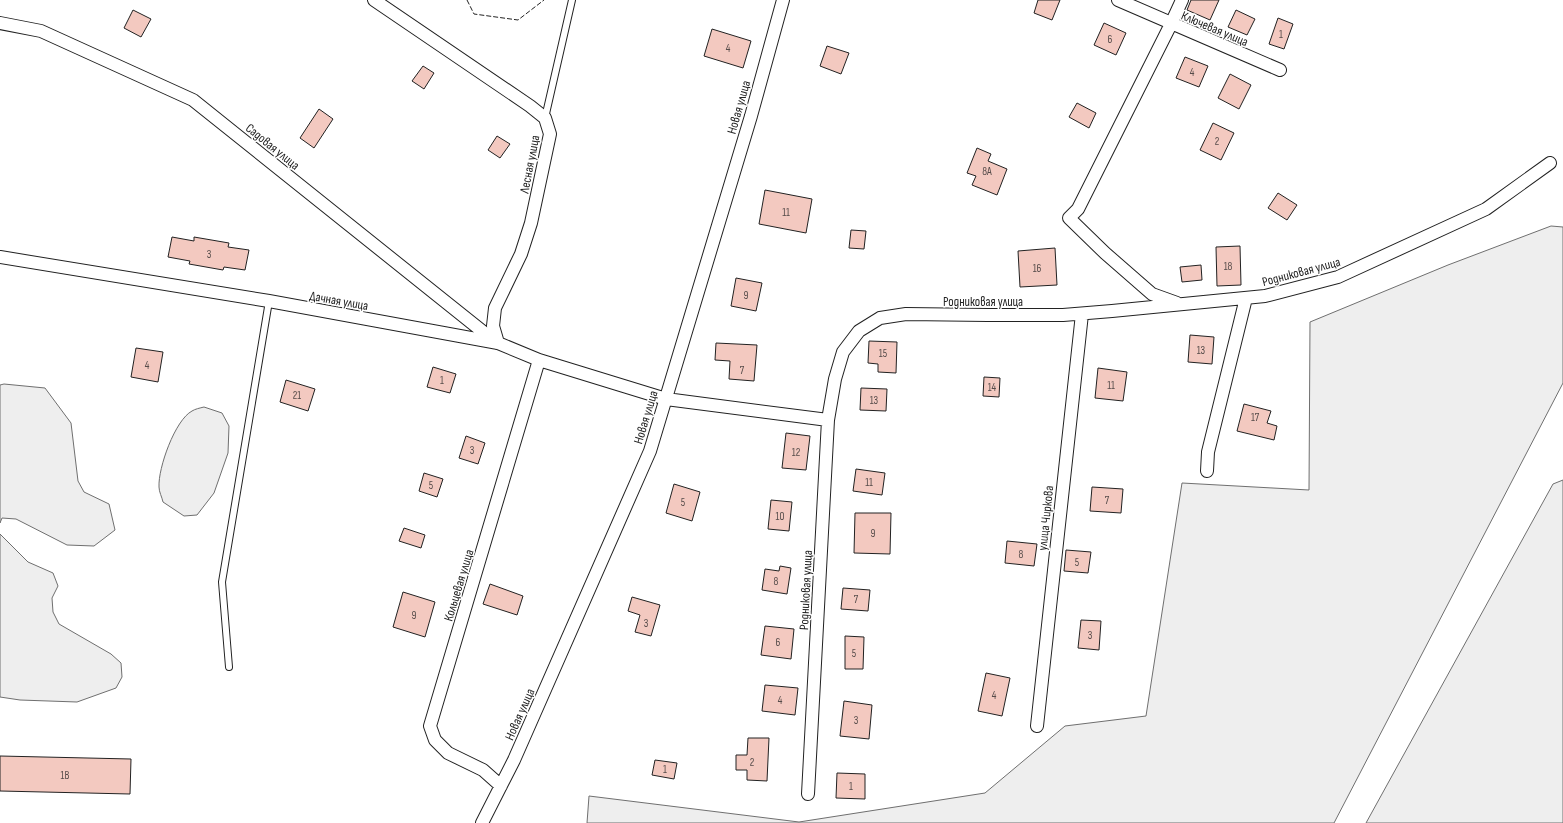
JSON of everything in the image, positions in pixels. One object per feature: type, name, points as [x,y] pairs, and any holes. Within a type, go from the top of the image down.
[{"type":"street","name":"Лесная улица","points":[[374,0],[530,106],[545,118],[550,134],[531,223],[521,254],[495,308],[493,326],[498,343]]},
{"type":"street","name":"Новая улица","points":[[482,823],[514,760],[650,451],[751,116],[782,0]]},
{"type":"street","name":"Ключевая улица","points":[[1118,0],[1280,70]]},
{"type":"street","points":[[1180,304],[1152,294],[1069,218],[1078,209],[1182,0]]},
{"type":"street","name":"Садовая улица","points":[[0,23],[42,31],[193,100],[498,343]]},
{"type":"street","name":"Родниковая улица","points":[[808,794],[828,420],[835,379],[843,352],[859,331],[880,318],[906,314],[1082,314],[1265,296],[1338,278],[1486,209],[1550,163]]},
{"type":"street","name":"Дачная улица","points":[[0,257],[269,302],[498,343],[539,360],[666,399],[828,420]]},
{"type":"street","points":[[1207,471],[1208,452],[1246,298]]},
{"type":"street","name":"улица Чиркова","points":[[1037,726],[1082,314]]},
{"type":"street","name":"Кольцевая улица","points":[[501,786],[483,770],[448,753],[435,740],[430,726],[539,360]]},
{"type":"lane","points":[[545,118],[572,0]]},
{"type":"lane","points":[[229,667],[222,582],[269,302]]},
{"type":"shaded area","points":[[1551,226],[1563,227],[1563,383],[1334,823],[587,823],[589,796],[799,822],[985,793],[1065,726],[1146,716],[1182,483],[1309,490],[1310,322],[1448,265]]},
{"type":"shaded area","points":[[4,384],[45,388],[71,423],[78,481],[84,492],[109,504],[115,530],[94,546],[67,545],[16,519],[2,518],[0,523],[0,385]]},
{"type":"shaded area","points":[[204,407],[222,413],[229,426],[228,453],[214,493],[197,515],[184,516],[163,502],[159,489],[161,468],[169,445],[180,424],[192,411]]},
{"type":"shaded area","points":[[1563,480],[1563,823],[1366,823],[1553,484]]},
{"type":"shaded area","points":[[0,534],[28,562],[53,573],[58,586],[52,598],[53,612],[59,624],[111,654],[121,663],[122,677],[116,688],[77,702],[20,700],[0,697]]},
{"type":"building","points":[[1038,0],[1060,0],[1052,20],[1034,13]]},
{"type":"building","points":[[1191,0],[1219,0],[1210,20],[1187,10]]},
{"type":"building","points":[[133,10],[151,19],[141,37],[124,28]]},
{"type":"building","points":[[1236,10],[1255,19],[1247,35],[1228,27]]},
{"type":"building","points":[[1278,18],[1293,24],[1284,49],[1269,44]]},
{"type":"building","points":[[1104,23],[1126,33],[1116,55],[1094,45]]},
{"type":"building","points":[[712,29],[751,41],[743,68],[704,56]]},
{"type":"building","points":[[827,46],[849,53],[841,74],[820,66]]},
{"type":"building","points":[[1185,57],[1208,66],[1199,87],[1176,78]]},
{"type":"building","points":[[423,66],[434,73],[424,89],[412,81]]},
{"type":"building","points":[[1230,74],[1251,85],[1239,109],[1218,98]]},
{"type":"building","points":[[1077,103],[1096,113],[1089,128],[1069,117]]},
{"type":"building","points":[[319,109],[333,119],[314,148],[300,138]]},
{"type":"building","points":[[1213,123],[1234,133],[1221,160],[1200,150]]},
{"type":"building","points":[[497,136],[510,144],[500,158],[488,150]]},
{"type":"building","points":[[977,148],[991,154],[988,161],[1007,169],[997,195],[972,185],[976,176],[967,173]]},
{"type":"building","points":[[765,190],[812,199],[806,233],[759,224]]},
{"type":"building","points":[[1278,193],[1297,205],[1287,220],[1268,208]]},
{"type":"building","points":[[851,230],[866,231],[864,249],[849,248]]},
{"type":"building","points":[[172,237],[194,241],[194,237],[229,243],[228,247],[249,250],[245,270],[224,267],[223,270],[189,264],[190,261],[168,257]]},
{"type":"building","points":[[1240,246],[1241,285],[1217,286],[1216,247]]},
{"type":"building","points":[[1055,248],[1057,285],[1020,287],[1018,251]]},
{"type":"building","points":[[1201,265],[1202,280],[1182,282],[1180,267]]},
{"type":"building","points":[[736,278],[762,283],[756,311],[731,306]]},
{"type":"building","points":[[1190,335],[1214,337],[1212,364],[1188,362]]},
{"type":"building","points":[[869,341],[897,342],[896,373],[878,372],[878,364],[868,363]]},
{"type":"building","points":[[716,343],[757,345],[754,381],[729,379],[730,361],[715,360]]},
{"type":"building","points":[[136,348],[163,352],[158,382],[131,377]]},
{"type":"building","points":[[433,367],[456,374],[450,393],[427,387]]},
{"type":"building","points":[[1098,368],[1127,372],[1123,401],[1095,398]]},
{"type":"building","points":[[984,377],[1000,378],[999,397],[983,396]]},
{"type":"building","points":[[286,380],[315,389],[308,411],[280,402]]},
{"type":"building","points":[[861,388],[887,389],[886,411],[860,410]]},
{"type":"building","points":[[1244,404],[1271,411],[1267,423],[1277,426],[1274,440],[1237,431]]},
{"type":"building","points":[[786,433],[810,436],[806,470],[782,468]]},
{"type":"building","points":[[466,436],[485,443],[478,464],[459,458]]},
{"type":"building","points":[[856,469],[885,473],[882,495],[853,491]]},
{"type":"building","points":[[424,473],[443,479],[437,497],[419,491]]},
{"type":"building","points":[[674,484],[700,492],[692,521],[666,513]]},
{"type":"building","points":[[1092,487],[1123,489],[1121,513],[1090,511]]},
{"type":"building","points":[[771,500],[792,502],[789,531],[768,529]]},
{"type":"building","points":[[855,513],[891,513],[890,554],[854,553]]},
{"type":"building","points":[[404,528],[425,535],[421,548],[399,541]]},
{"type":"building","points":[[1007,541],[1037,544],[1034,566],[1005,563]]},
{"type":"building","points":[[1066,550],[1091,552],[1088,573],[1064,571]]},
{"type":"building","points":[[780,566],[791,568],[787,594],[762,590],[765,569],[779,571]]},
{"type":"building","points":[[490,584],[523,596],[517,615],[483,604]]},
{"type":"building","points":[[843,588],[870,590],[868,611],[841,609]]},
{"type":"building","points":[[403,592],[435,602],[425,637],[393,627]]},
{"type":"building","points":[[632,597],[660,605],[651,636],[635,632],[640,615],[628,611]]},
{"type":"building","points":[[1081,620],[1101,621],[1099,650],[1078,648]]},
{"type":"building","points":[[765,626],[794,629],[791,659],[761,655]]},
{"type":"building","points":[[845,636],[864,637],[863,669],[845,669]]},
{"type":"building","points":[[986,673],[1010,678],[1002,716],[978,711]]},
{"type":"building","points":[[765,685],[798,688],[795,715],[762,711]]},
{"type":"building","points":[[844,701],[872,705],[869,739],[840,736]]},
{"type":"building","points":[[748,738],[769,738],[767,781],[747,780],[747,770],[736,770],[736,755],[747,755]]},
{"type":"building","points":[[0,756],[131,759],[130,794],[0,791]]},
{"type":"building","points":[[655,760],[677,763],[674,779],[652,775]]},
{"type":"building","points":[[837,773],[865,774],[865,799],[836,798]]},
{"type":"fence","points":[[467,0],[474,14],[518,20],[544,0]]}]
